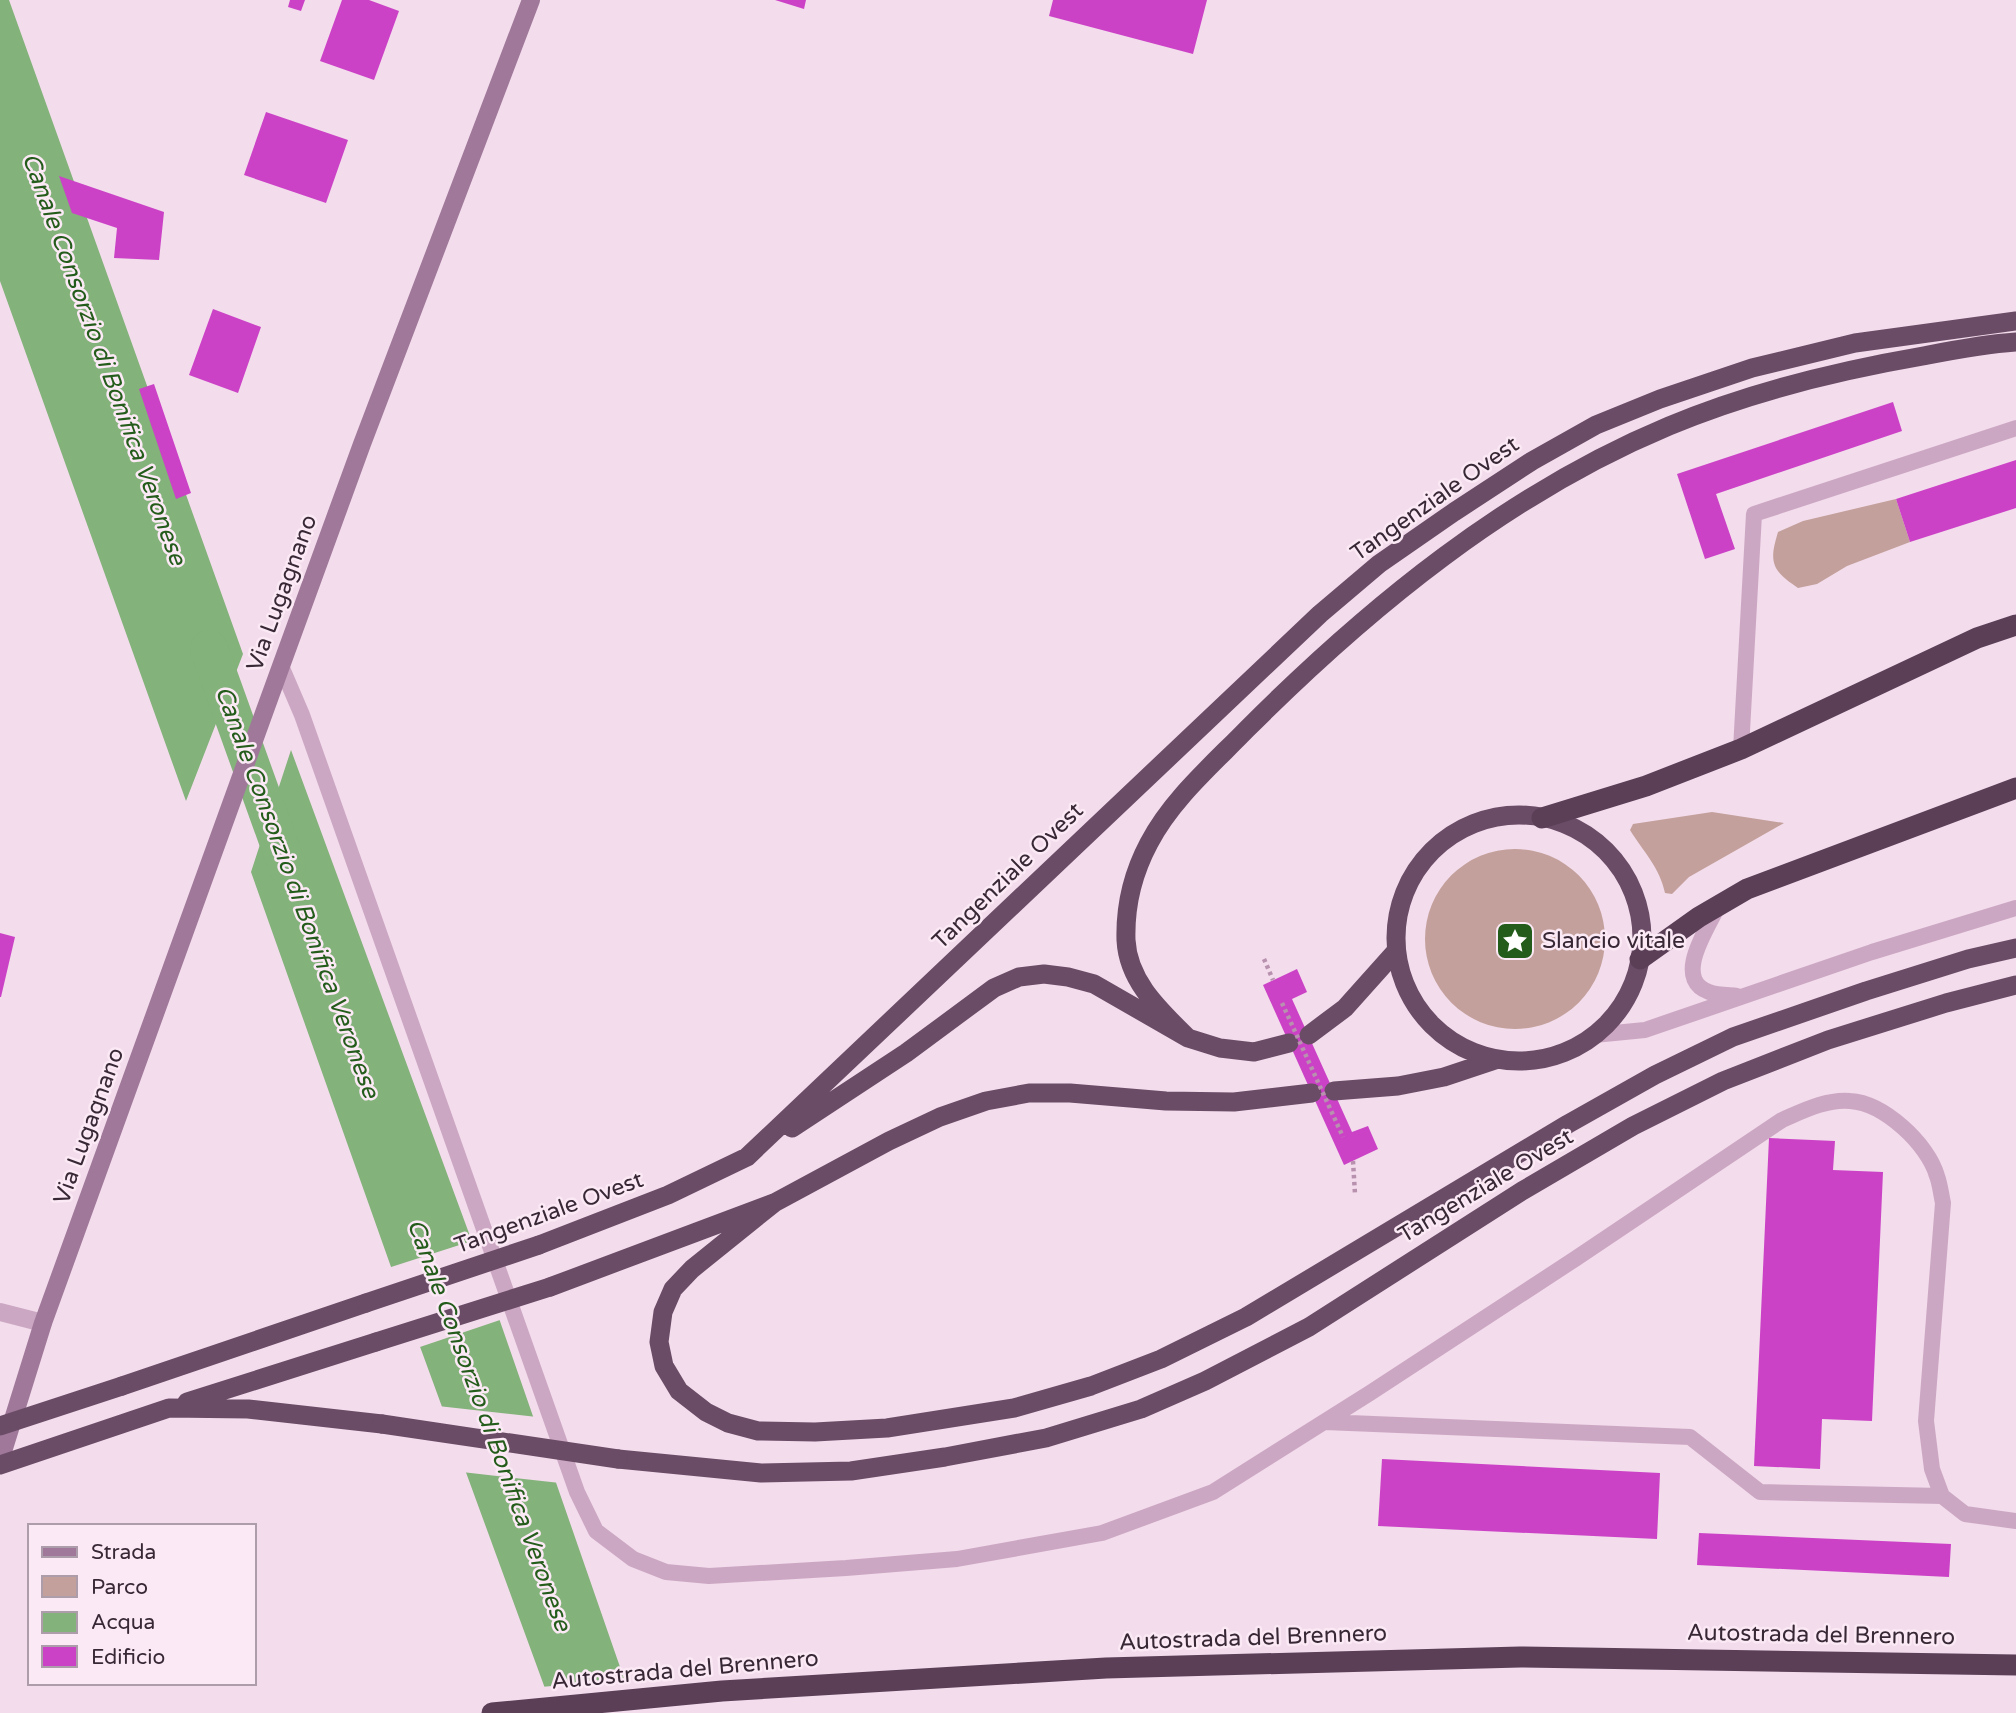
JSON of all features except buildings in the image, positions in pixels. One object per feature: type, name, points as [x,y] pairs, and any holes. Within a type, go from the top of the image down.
[{"type":"highway","name":"Tangenziale Ovest","points":[[0,1426],[539,1245],[667,1195],[747,1157],[1320,614],[1379,564],[1454,512],[1532,461],[1596,425],[1660,398],[1752,368],[1855,343],[2016,321]]},
{"type":"highway","points":[[1188,1038],[1151,1001],[1135,974],[1126,944],[1127,912],[1134,878],[1149,842],[1169,812],[1205,771],[1277,699],[1352,630],[1497,517],[1576,471],[1668,426],[1741,400],[1852,368],[2016,342]]},
{"type":"highway","points":[[1542,818],[1646,786],[1741,749],[1977,638],[2016,625]]},
{"type":"highway","points":[[1640,959],[1746,889],[2016,788]]},
{"type":"highway","points":[[1515,815],[1542,818],[1564,824],[1589,837],[1610,855],[1626,878],[1637,904],[1641,931],[1640,959],[1630,990],[1613,1018],[1594,1035],[1559,1055],[1527,1062],[1495,1060],[1465,1050],[1439,1033],[1418,1009],[1403,981],[1396,951],[1397,919],[1407,888],[1418,868],[1441,843],[1464,828],[1489,819],[1515,815]]},
{"type":"highway","points":[[774,1203],[692,1269],[673,1289],[663,1311],[659,1342],[664,1366],[679,1391],[705,1412],[728,1423],[758,1431],[815,1432],[887,1428],[1014,1408],[1091,1386],[1161,1359],[1247,1317],[1567,1124],[1655,1075],[1733,1037],[1878,987],[1968,959],[2016,948]]},
{"type":"highway","points":[[1309,1035],[1345,1008],[1396,951]]},
{"type":"highway","points":[[747,1157],[906,1053],[994,988],[1019,978],[1056,975],[1094,984],[1188,1038],[1220,1048],[1254,1052],[1289,1043]]},
{"type":"highway","name":"Tangenziale Ovest","points":[[0,1463],[169,1408],[248,1409],[382,1424],[618,1460],[761,1473],[851,1471],[1046,1438],[1141,1409],[1205,1381],[1309,1327],[1522,1191],[1633,1126],[1723,1081],[1828,1040],[1946,1003],[2016,985]]},
{"type":"highway","points":[[1334,1091],[1398,1086],[1444,1077],[1495,1060]]},
{"type":"highway","points":[[169,1408],[550,1287],[774,1203],[889,1141],[940,1117],[986,1101],[1029,1093],[1220,1102],[1312,1093]]},
{"type":"highway","name":"Autostrada del Brennero","points":[[498,1712],[722,1691],[1106,1668],[1520,1657],[2016,1665]]},
{"type":"main road","name":"Via Lugagnano","points":[[0,1463],[43,1323],[281,666],[531,0]]},
{"type":"street","points":[[0,1312],[43,1323]]},
{"type":"lane","points":[[1741,749],[1754,514],[2016,428]]},
{"type":"lane","points":[[281,666],[302,715],[577,1492],[596,1531],[633,1559],[666,1572],[709,1576],[957,1559],[1102,1533],[1213,1492],[1552,1274],[1782,1120],[1820,1104],[1851,1100],[1878,1110],[1903,1127],[1923,1149],[1937,1174],[1943,1203],[1926,1420],[1932,1469],[1942,1496],[1965,1514],[2016,1521]]},
{"type":"lane","points":[[1718,906],[1694,955],[1692,972],[1696,983],[1708,992],[1739,997]]},
{"type":"lane","points":[[1594,1035],[1645,1030],[1872,952],[2016,908]]},
{"type":"lane","points":[[1325,1422],[1690,1437],[1760,1492],[1942,1496]]},
{"type":"path","points":[[1264,958],[1273,980]]},
{"type":"path","points":[[1282,1003],[1343,1137]]},
{"type":"path","points":[[1353,1161],[1354,1194]]},
{"type":"green space","points":[[1896,499],[1910,542],[1847,566],[1817,584],[1798,588],[1777,570],[1773,558],[1778,532],[1803,521]]},
{"type":"green space","points":[[1712,812],[1784,823],[1689,877],[1672,894],[1665,893],[1655,868],[1630,830],[1633,824]]},
{"type":"green space","points":[[1515,849],[1550,855],[1579,875],[1599,904],[1605,939],[1599,974],[1579,1003],[1550,1023],[1515,1029],[1480,1023],[1451,1003],[1431,974],[1425,939],[1431,904],[1451,875],[1480,855]]},
{"type":"water","points":[[0,0],[9,0],[243,654],[186,801],[0,281]]},
{"type":"water","points":[[291,750],[477,1255],[636,1713],[554,1713],[396,1281],[251,872]]},
{"type":"pier","points":[[475,1240],[503,1319],[417,1348],[388,1268]]},
{"type":"pier","points":[[438,1406],[537,1417],[560,1483],[462,1472]]},
{"type":"pier","points":[[628,1679],[640,1713],[550,1713],[541,1687]]},
{"type":"waterway","name":"Canale Consorzio di Bonifica Veronese","points":[[209,649],[287,866]]},
{"type":"place","name":"Slancio vitale","points":[[1515,941]]}]
